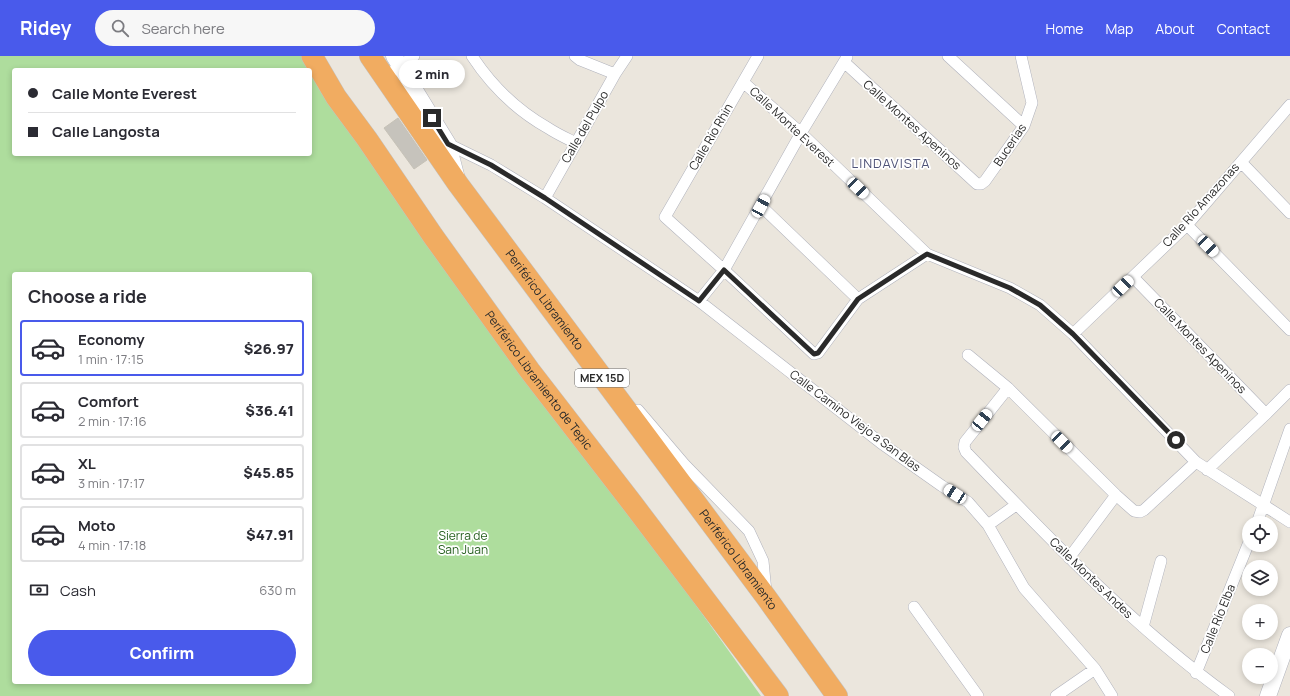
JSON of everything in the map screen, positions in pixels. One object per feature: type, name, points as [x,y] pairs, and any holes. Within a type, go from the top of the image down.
[{"type":"highway","name":"Periférico Libramiento de Tepic","points":[[312,56],[336,97],[530,372],[778,696]]},
{"type":"highway","name":"Periférico Libramiento","points":[[370,56],[393,66],[458,184],[838,696]]},
{"type":"street","points":[[414,56],[393,66],[448,144],[458,184]]},
{"type":"street","points":[[472,56],[482,71],[512,103],[547,128],[576,143]]},
{"type":"street","points":[[575,56],[580,60],[615,74]]},
{"type":"street","name":"Calle del Pulpo","points":[[545,198],[626,56]]},
{"type":"street","name":"Calle Río Rhin","points":[[724,270],[665,217],[758,56]]},
{"type":"street","points":[[948,56],[1024,126]]},
{"type":"street","name":"Bucerias","points":[[981,184],[985,181],[1024,126],[1032,103],[1020,56]]},
{"type":"street","points":[[699,301],[724,270],[801,133],[846,59]]},
{"type":"street","name":"Calle Montes Apeninos","points":[[846,59],[976,184],[981,184]]},
{"type":"street","name":"Calle Monte Everest","points":[[743,82],[801,133],[927,254],[1010,288],[1040,305],[1073,334],[1196,462],[1290,522]]},
{"type":"street","name":"Calle Río Amazonas","points":[[1073,334],[1187,225],[1290,105]]},
{"type":"street","name":"Calle Camino Viejo a San Blas","points":[[448,144],[491,165],[545,198],[699,301],[881,443],[942,486],[968,502],[988,525],[1024,588],[1095,669],[1112,696]]},
{"type":"street","points":[[1240,162],[1290,213]]},
{"type":"street","points":[[761,206],[858,299]]},
{"type":"street","points":[[1187,225],[1290,330]]},
{"type":"street","points":[[724,270],[814,354],[818,353],[858,299],[927,254]]},
{"type":"street","name":"Calle Montes Apeninos","points":[[1133,277],[1266,414]]},
{"type":"street","points":[[968,355],[1008,388],[1134,511],[1140,512],[1144,510],[1196,462]]},
{"type":"street","name":"Calle Montes Andes","points":[[1008,388],[965,442],[964,447],[966,452],[1069,558],[1143,627],[1196,673],[1229,696]]},
{"type":"street","points":[[1207,470],[1290,390]]},
{"type":"street","points":[[1260,516],[1290,429]]},
{"type":"street","points":[[1069,558],[1116,495]]},
{"type":"street","points":[[988,525],[1016,505]]},
{"type":"street","name":"Calle Río Elba","points":[[1196,673],[1245,552]]},
{"type":"street","points":[[1143,627],[1161,561]]},
{"type":"street","points":[[914,607],[978,696]]},
{"type":"street","points":[[1268,696],[1290,635]]},
{"type":"street","points":[[1056,696],[1095,669]]},
{"type":"green space","name":"Sierra de San Juan","points":[[0,56],[309,56],[515,352],[761,696],[0,696]]},
{"type":"building","points":[[398,118],[427,160],[414,169],[384,128]]},
{"type":"district","name":"LINDAVISTA","points":[[891,163]]},
{"type":"route","points":[[432,118],[448,144],[491,165],[545,198],[699,301],[724,270],[814,354],[818,353],[858,299],[927,254],[1010,288],[1040,305],[1073,334],[1176,440]]}]
